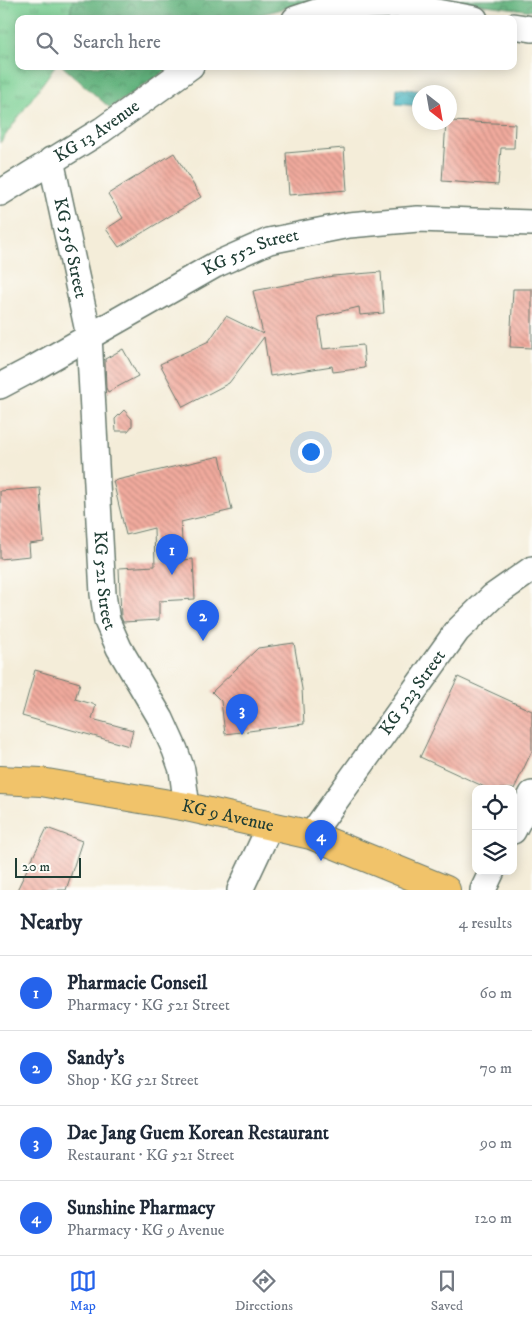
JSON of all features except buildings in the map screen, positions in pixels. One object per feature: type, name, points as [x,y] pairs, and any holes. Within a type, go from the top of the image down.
[{"type":"main road","name":"KG 9 Avenue","points":[[0,780],[41,782],[186,807],[311,835],[446,890]]},
{"type":"street","points":[[308,15],[328,8],[400,4],[456,15]]},
{"type":"street","points":[[517,27],[532,29]]},
{"type":"street","name":"KG 13 Avenue","points":[[0,193],[102,130],[185,70]]},
{"type":"street","name":"KG 556 Street","points":[[51,160],[89,336]]},
{"type":"street","name":"KG 552 Street","points":[[0,386],[215,265],[269,241],[349,225],[418,219],[532,223]]},
{"type":"street","name":"KG 521 Street","points":[[89,336],[103,594],[108,621],[119,648],[161,719],[175,750],[182,770],[186,807]]},
{"type":"street","name":"KG 523 Street","points":[[311,835],[457,631],[492,597],[532,569]]},
{"type":"street","points":[[514,830],[532,794]]},
{"type":"street","points":[[240,890],[270,826]]},
{"type":"street","points":[[483,890],[490,875]]},
{"type":"green space","points":[[0,0],[73,0],[70,15],[15,15],[15,70],[52,70],[0,143]]},
{"type":"green space","points":[[73,0],[318,0],[259,15],[70,15]]},
{"type":"green space","points":[[446,0],[532,0],[532,11]]},
{"type":"green space","points":[[67,70],[167,70],[110,108]]},
{"type":"water","points":[[397,88],[412,90],[412,105],[396,104]]},
{"type":"place","name":"Pharmacie Conseil","points":[[172,575]]},
{"type":"place","name":"Sandy's","points":[[203,641]]},
{"type":"place","name":"Dae Jang Guem Korean Restaurant","points":[[242,735]]},
{"type":"place","name":"Sunshine Pharmacy","points":[[321,861]]}]
